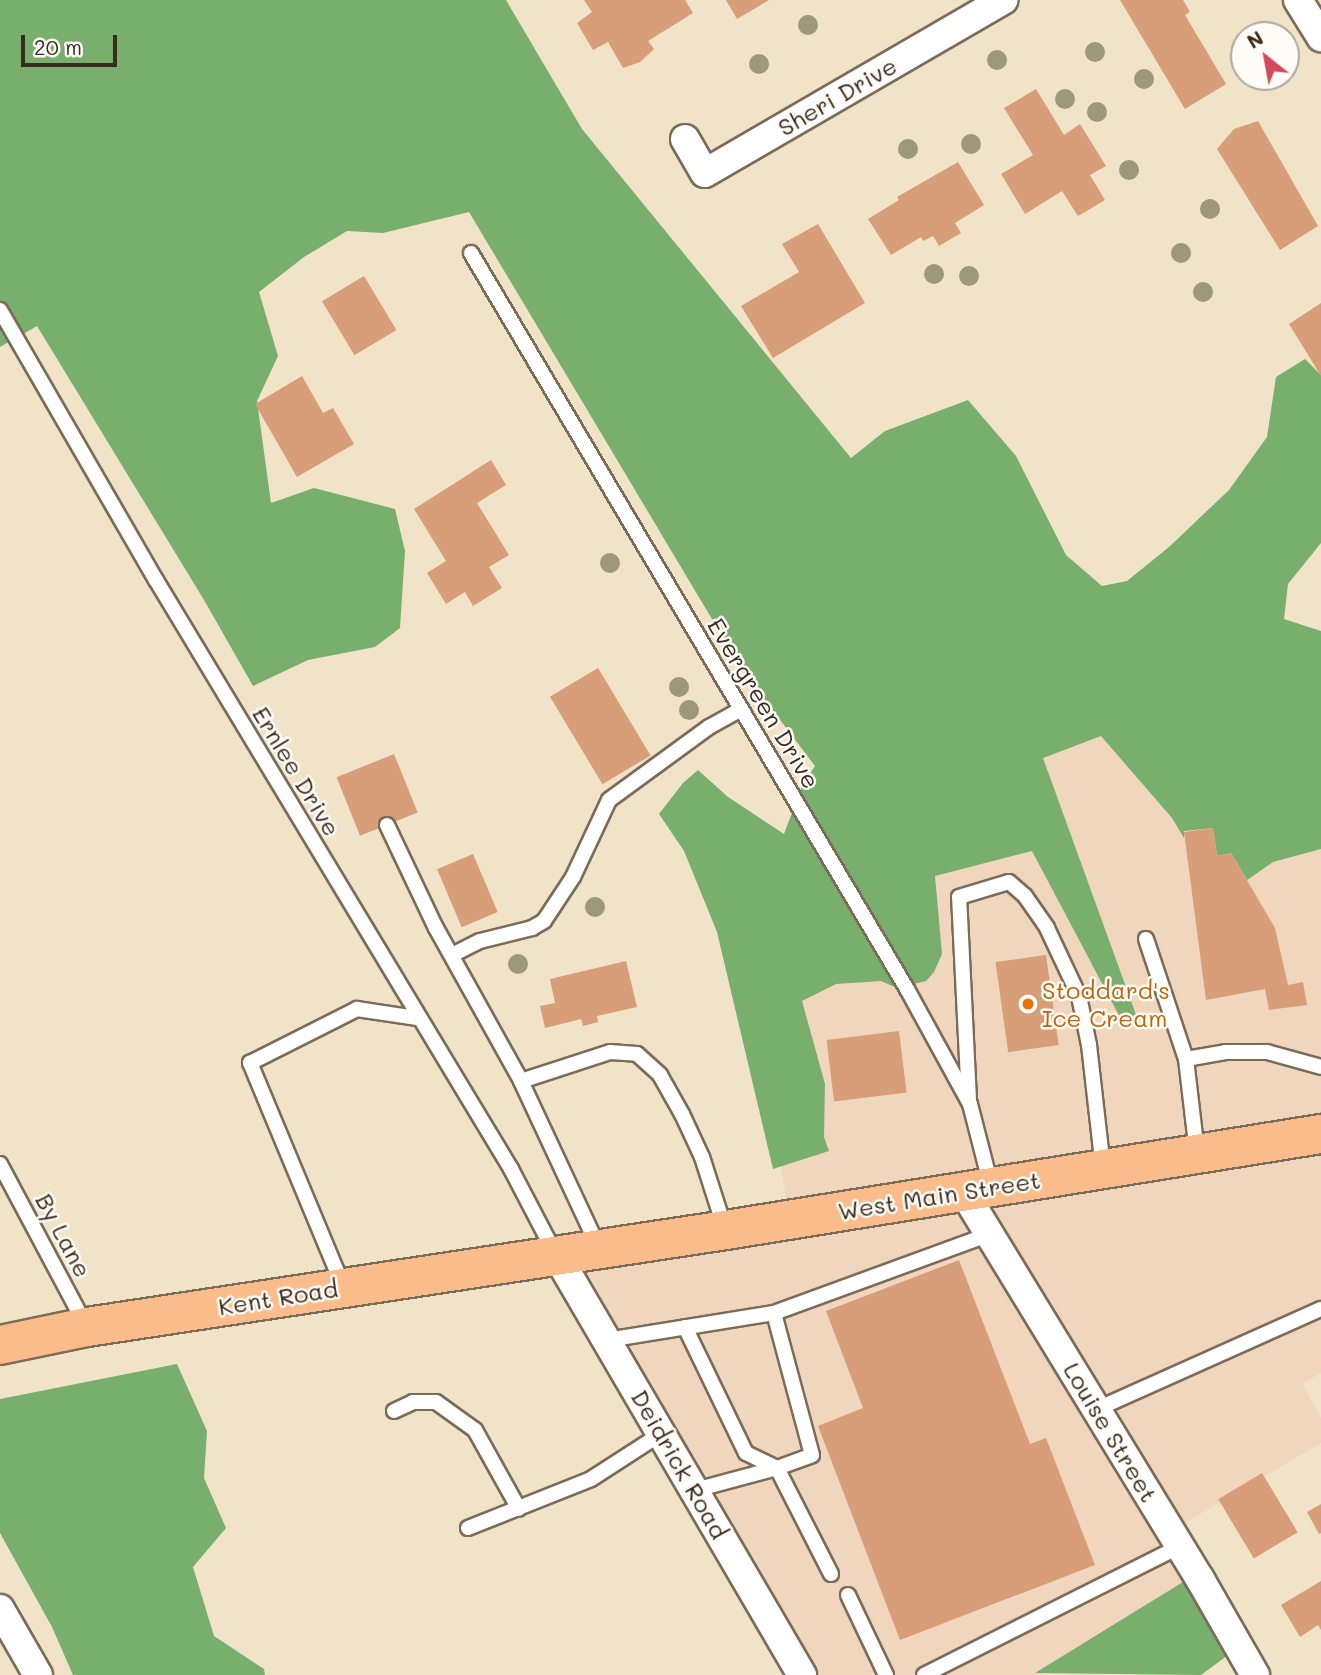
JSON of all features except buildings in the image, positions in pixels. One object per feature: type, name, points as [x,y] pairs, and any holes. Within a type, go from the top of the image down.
[{"type":"main road","name":"West Main Street","points":[[556,1254],[726,1230],[1321,1134]]},
{"type":"main road","name":"Kent Road","points":[[0,1345],[87,1327],[556,1254]]},
{"type":"street","name":"Sheri Drive","points":[[685,139],[705,173],[1003,0]]},
{"type":"street","points":[[1298,0],[1321,37]]},
{"type":"street","name":"Louise Street","points":[[977,1189],[990,1234],[1180,1546],[1255,1675]]},
{"type":"street","name":"Deidrick Road","points":[[556,1254],[802,1675]]},
{"type":"street","points":[[2,1615],[38,1675]]},
{"type":"lane","name":"Evergreen Drive","points":[[471,253],[907,989],[970,1104],[977,1189]]},
{"type":"lane","name":"Ernlee Drive","points":[[0,310],[417,1018],[511,1168],[556,1254]]},
{"type":"lane","points":[[452,955],[480,941],[532,928],[544,921],[572,877],[609,800],[709,727],[741,709]]},
{"type":"lane","points":[[387,825],[452,955],[521,1081],[599,1249]]},
{"type":"lane","points":[[970,1104],[960,897],[1009,882],[1025,895],[1047,928],[1079,996],[1089,1045],[1103,1169]]},
{"type":"lane","points":[[1146,939],[1186,1059],[1197,1154]]},
{"type":"lane","points":[[343,1287],[250,1063],[357,1009],[417,1018]]},
{"type":"lane","points":[[521,1081],[610,1052],[637,1054],[660,1075],[682,1114],[702,1157],[726,1230]]},
{"type":"lane","points":[[1186,1059],[1225,1052],[1268,1052],[1321,1067]]},
{"type":"lane","name":"By Lane","points":[[0,1164],[87,1327]]},
{"type":"lane","points":[[607,1340],[774,1313],[990,1234]]},
{"type":"lane","points":[[1097,1409],[1321,1309]]},
{"type":"lane","points":[[695,1490],[777,1468],[812,1455],[774,1313]]},
{"type":"lane","points":[[685,1327],[746,1453],[777,1468],[831,1574]]},
{"type":"lane","points":[[394,1411],[413,1402],[436,1402],[475,1430],[519,1509]]},
{"type":"lane","points":[[468,1528],[592,1479],[662,1433]]},
{"type":"lane","points":[[924,1675],[1180,1546]]},
{"type":"lane","points":[[848,1595],[886,1675]]},
{"type":"shaded area","points":[[1073,656],[1321,821],[1321,1373],[1302,1384],[1321,1418],[1321,1443],[1171,1531],[1200,1579],[1040,1675],[802,1675],[556,1254],[790,1219],[781,1168],[704,883]]},
{"type":"green space","points":[[0,0],[506,0],[582,129],[851,458],[885,431],[968,400],[1016,456],[1066,555],[1102,586],[1127,581],[1169,547],[1229,490],[1267,437],[1276,377],[1305,359],[1321,375],[1321,543],[1288,584],[1284,619],[1321,631],[1321,849],[1273,862],[1247,880],[1231,853],[1217,856],[1213,828],[1184,831],[1184,838],[1172,818],[1101,736],[1043,758],[1139,1023],[1123,1023],[1032,851],[935,876],[942,954],[934,972],[926,981],[897,988],[881,981],[836,984],[802,1001],[825,1084],[824,1137],[829,1151],[773,1169],[717,932],[684,851],[659,814],[683,783],[698,770],[728,797],[784,834],[802,786],[815,766],[743,671],[469,212],[383,233],[347,231],[304,257],[259,292],[278,356],[257,401],[271,503],[314,488],[395,509],[405,551],[400,628],[375,647],[308,660],[253,686],[204,600],[37,326],[0,347]]},
{"type":"green space","points":[[177,1364],[207,1431],[204,1478],[226,1528],[193,1567],[214,1636],[264,1669],[265,1675],[73,1675],[52,1627],[0,1533],[0,1399]]},
{"type":"green space","points":[[1183,1582],[1228,1655],[1201,1675],[1035,1673]]},
{"type":"place","name":"Stoddard's Ice Cream","points":[[1028,1004]]}]
